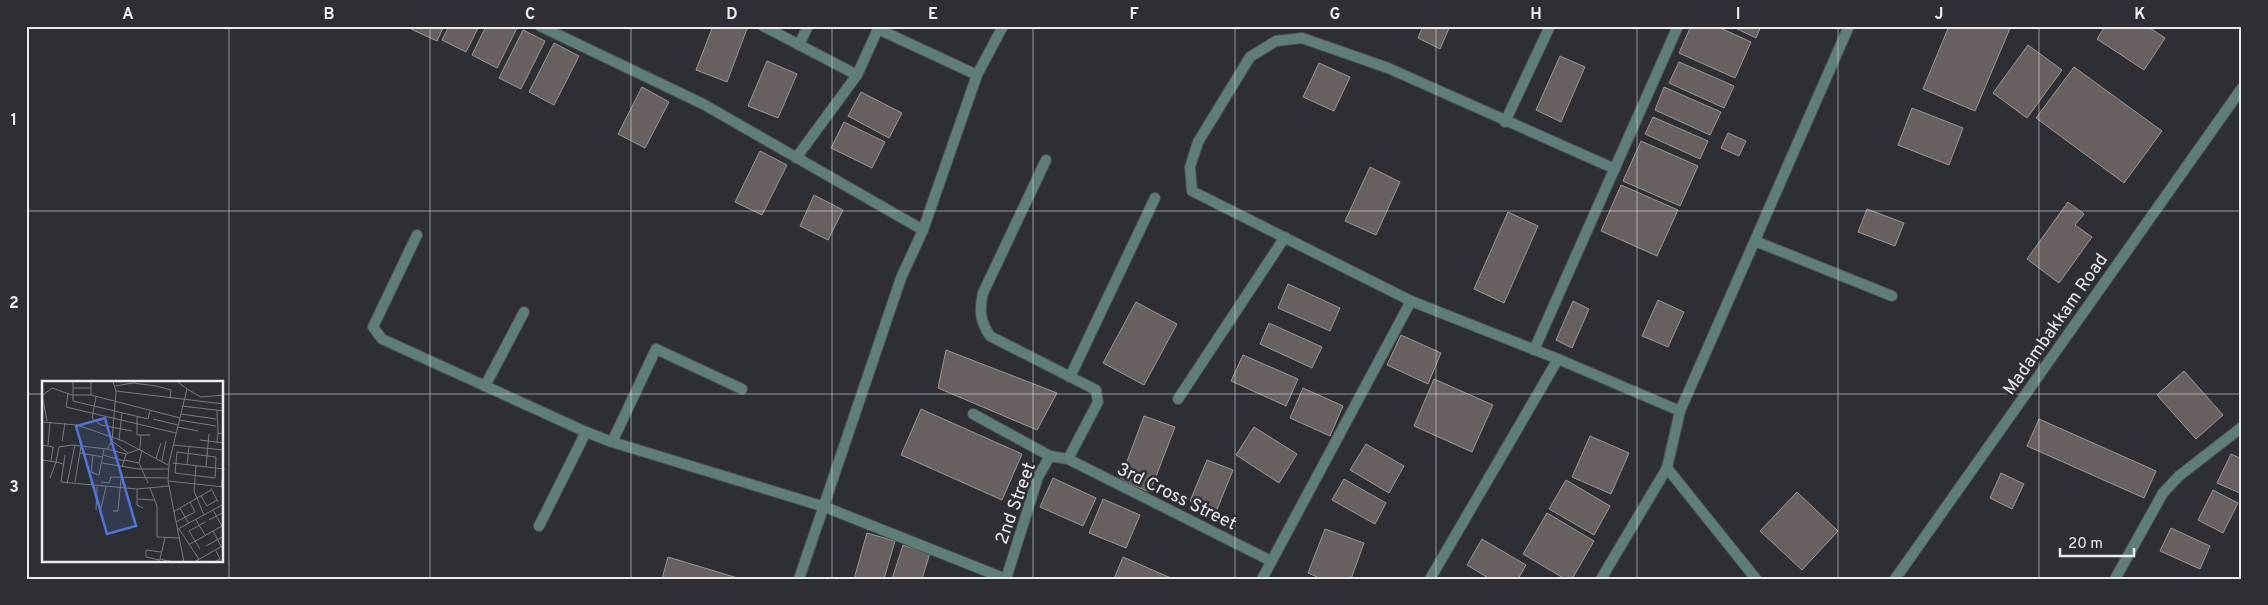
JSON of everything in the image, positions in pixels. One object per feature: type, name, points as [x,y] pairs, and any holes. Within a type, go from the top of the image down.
[{"type":"street","points":[[540,26],[703,104],[923,230]]},
{"type":"street","points":[[763,26],[857,75]]},
{"type":"street","points":[[799,45],[808,26]]},
{"type":"street","points":[[799,579],[825,507],[901,278],[923,230],[978,74],[1003,26]]},
{"type":"street","points":[[1505,122],[1550,26]]},
{"type":"street","points":[[1534,350],[1678,26]]},
{"type":"street","points":[[1602,579],[1667,468],[1680,411],[1849,26]]},
{"type":"street","points":[[796,158],[857,75],[878,29],[978,74]]},
{"type":"street","points":[[1615,168],[1505,122],[1388,68],[1302,38],[1276,41],[1250,57],[1198,142],[1190,167],[1192,191],[1411,301],[1558,359],[1680,411]]},
{"type":"street","name":"Madambakkam Road","points":[[1895,579],[2242,88]]},
{"type":"street","points":[[1046,160],[983,293],[980,310],[982,324],[990,336],[1096,390],[1098,402],[1068,459]]},
{"type":"street","points":[[1070,377],[1155,198]]},
{"type":"street","points":[[417,235],[373,327],[382,339],[612,442],[825,507],[1006,579]]},
{"type":"street","points":[[1178,399],[1285,237]]},
{"type":"street","points":[[1755,241],[1892,296]]},
{"type":"street","points":[[1262,579],[1411,301]]},
{"type":"street","points":[[485,386],[524,312]]},
{"type":"street","points":[[612,442],[656,349],[742,389]]},
{"type":"street","points":[[1430,579],[1558,359]]},
{"type":"street","points":[[974,414],[1050,456]]},
{"type":"street","points":[[2115,579],[2163,493],[2179,476],[2242,427]]},
{"type":"street","points":[[539,526],[586,432]]},
{"type":"street","name":"2nd Street","points":[[1006,579],[1038,477],[1050,456],[1068,459]]},
{"type":"street","name":"3rd Cross Street","points":[[1068,459],[1271,561]]},
{"type":"street","points":[[1667,468],[1756,579]]},
{"type":"building","points":[[413,26],[444,26],[437,41],[411,29]]},
{"type":"building","points":[[449,26],[479,26],[466,52],[442,40]]},
{"type":"building","points":[[486,26],[518,26],[497,68],[472,55]]},
{"type":"building","points":[[713,26],[748,26],[727,82],[696,70]]},
{"type":"building","points":[[1423,26],[1450,26],[1440,49],[1418,38]]},
{"type":"building","points":[[1691,26],[1716,26],[1751,42],[1735,78],[1679,53]]},
{"type":"building","points":[[1731,26],[1761,26],[1756,38]]},
{"type":"building","points":[[1949,26],[2011,26],[1975,111],[1923,89]]},
{"type":"building","points":[[2105,26],[2147,26],[2165,38],[2144,70],[2097,39]]},
{"type":"building","points":[[523,30],[545,41],[521,89],[499,78]]},
{"type":"building","points":[[554,43],[579,56],[554,105],[529,92]]},
{"type":"building","points":[[2028,45],[2062,70],[2027,118],[1993,93]]},
{"type":"building","points":[[1560,56],[1585,67],[1561,122],[1536,110]]},
{"type":"building","points":[[767,61],[797,74],[778,118],[748,106]]},
{"type":"building","points":[[1679,62],[1734,86],[1724,108],[1669,83]]},
{"type":"building","points":[[1319,63],[1350,77],[1334,111],[1303,97]]},
{"type":"building","points":[[2074,67],[2162,131],[2124,183],[2036,118]]},
{"type":"building","points":[[642,87],[669,102],[645,148],[618,134]]},
{"type":"building","points":[[1664,87],[1721,112],[1710,135],[1655,110]]},
{"type":"building","points":[[861,92],[902,113],[889,138],[848,116]]},
{"type":"building","points":[[1912,108],[1963,128],[1949,165],[1898,145]]},
{"type":"building","points":[[1653,117],[1708,141],[1700,159],[1645,134]]},
{"type":"building","points":[[844,122],[885,142],[872,168],[831,148]]},
{"type":"building","points":[[1728,133],[1746,141],[1739,156],[1721,148]]},
{"type":"building","points":[[1641,141],[1698,166],[1680,206],[1623,181]]},
{"type":"building","points":[[760,151],[787,165],[762,215],[735,202]]},
{"type":"building","points":[[1370,167],[1400,182],[1376,235],[1345,221]]},
{"type":"building","points":[[1621,185],[1678,210],[1657,256],[1601,231]]},
{"type":"building","points":[[814,195],[843,210],[828,240],[800,226]]},
{"type":"building","points":[[2068,202],[2084,214],[2075,225],[2092,237],[2059,283],[2027,259]]},
{"type":"building","points":[[1867,209],[1904,223],[1895,246],[1858,232]]},
{"type":"building","points":[[1508,212],[1538,226],[1504,303],[1474,289]]},
{"type":"building","points":[[1288,284],[1340,308],[1330,331],[1278,308]]},
{"type":"building","points":[[1658,300],[1684,312],[1668,347],[1642,336]]},
{"type":"building","points":[[1573,301],[1589,309],[1572,348],[1556,340]]},
{"type":"building","points":[[1136,302],[1177,324],[1144,385],[1103,363]]},
{"type":"building","points":[[1269,323],[1322,347],[1312,368],[1260,344]]},
{"type":"building","points":[[1401,335],[1441,353],[1428,384],[1387,365]]},
{"type":"building","points":[[946,350],[1057,393],[1037,430],[938,388]]},
{"type":"building","points":[[1243,355],[1298,379],[1286,406],[1231,381]]},
{"type":"building","points":[[2184,371],[2223,415],[2196,439],[2157,395]]},
{"type":"building","points":[[1434,379],[1493,405],[1472,452],[1414,426]]},
{"type":"building","points":[[1303,388],[1343,406],[1330,436],[1290,418]]},
{"type":"building","points":[[921,409],[1022,454],[1002,500],[901,455]]},
{"type":"building","points":[[1144,416],[1175,427],[1150,492],[1120,480]]},
{"type":"building","points":[[2039,419],[2156,471],[2144,498],[2027,446]]},
{"type":"building","points":[[1254,427],[1297,454],[1279,483],[1236,455]]},
{"type":"building","points":[[1590,436],[1629,453],[1611,494],[1572,477]]},
{"type":"building","points":[[1366,444],[1404,466],[1389,493],[1350,470]]},
{"type":"building","points":[[2231,454],[2242,459],[2242,494],[2217,483]]},
{"type":"building","points":[[1207,460],[1233,470],[1216,512],[1190,501]]},
{"type":"building","points":[[2001,473],[2024,484],[2012,509],[1990,498]]},
{"type":"building","points":[[1053,478],[1096,498],[1083,526],[1040,507]]},
{"type":"building","points":[[1344,479],[1386,503],[1375,524],[1332,500]]},
{"type":"building","points":[[1566,480],[1610,506],[1594,535],[1549,509]]},
{"type":"building","points":[[2213,490],[2238,503],[2223,533],[2198,520]]},
{"type":"building","points":[[1797,492],[1838,531],[1802,570],[1760,531]]},
{"type":"building","points":[[1103,499],[1140,515],[1126,548],[1089,533]]},
{"type":"building","points":[[1547,513],[1594,541],[1572,579],[1565,579],[1523,554]]},
{"type":"building","points":[[2171,528],[2210,546],[2200,569],[2160,551]]},
{"type":"building","points":[[1325,529],[1364,543],[1351,579],[1322,579],[1308,573]]},
{"type":"building","points":[[867,533],[895,541],[884,579],[854,579]]},
{"type":"building","points":[[1482,539],[1526,565],[1518,579],[1490,579],[1467,565]]},
{"type":"building","points":[[903,545],[930,553],[922,579],[892,579]]},
{"type":"building","points":[[668,557],[741,579],[662,579]]},
{"type":"building","points":[[1123,557],[1173,579],[1114,579]]}]
